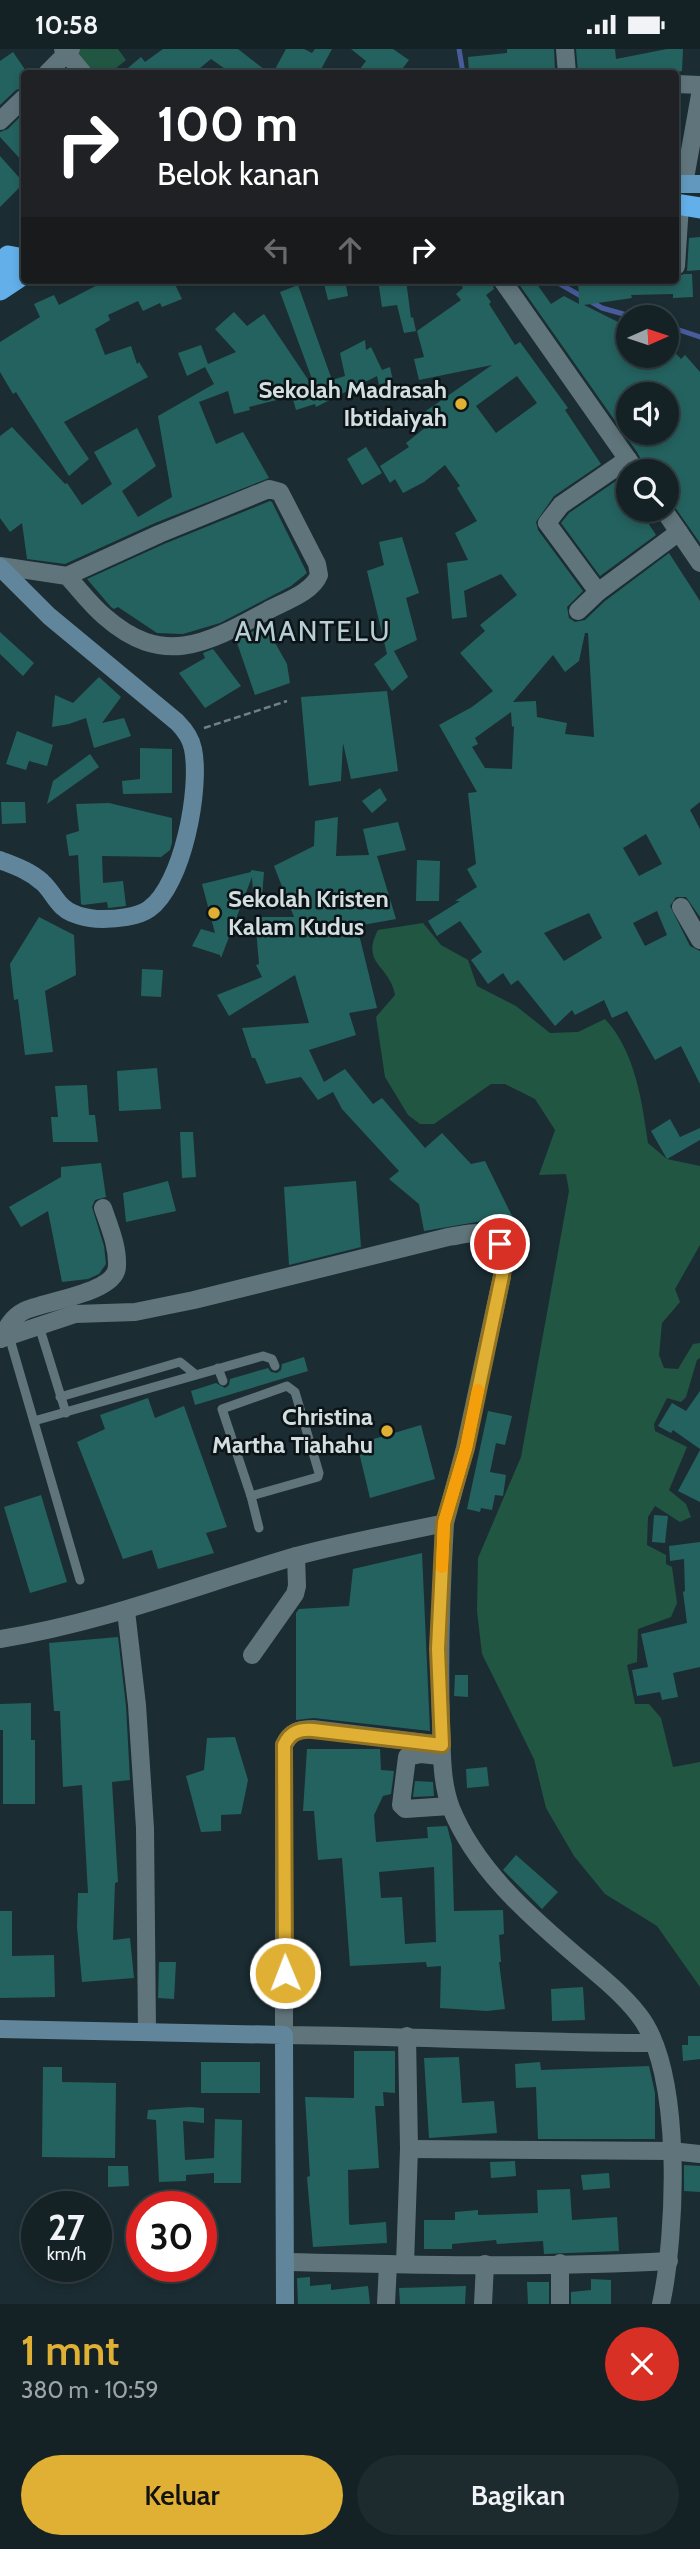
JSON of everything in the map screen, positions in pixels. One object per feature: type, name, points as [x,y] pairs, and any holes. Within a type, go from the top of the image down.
[{"type":"highway","points":[[0,278],[11,255]]},
{"type":"highway","points":[[0,290],[21,276]]},
{"type":"street","points":[[565,49],[567,70]]},
{"type":"street","points":[[50,70],[67,50],[81,70]]},
{"type":"street","points":[[679,84],[700,85]]},
{"type":"street","points":[[679,245],[700,95]]},
{"type":"street","points":[[0,121],[21,101]]},
{"type":"street","points":[[505,284],[628,459]]},
{"type":"street","points":[[598,592],[547,523],[561,505],[616,474]]},
{"type":"street","points":[[0,566],[67,576],[159,534],[269,489],[280,492],[317,564],[319,575],[311,587],[239,626],[205,641],[162,648],[135,638],[104,616],[67,576]]},
{"type":"street","points":[[672,522],[700,563]]},
{"type":"street","points":[[578,611],[598,592],[679,532]]},
{"type":"street","points":[[0,566],[49,616],[177,722],[187,733],[194,755],[188,829],[177,870],[162,896],[147,911],[102,919],[72,913],[60,905],[44,884],[31,874],[0,860]]},
{"type":"street","points":[[681,907],[700,940]]},
{"type":"street","points":[[3,1338],[9,1322],[24,1311],[110,1282],[118,1269],[115,1248],[103,1208]]},
{"type":"street","points":[[3,1338],[75,1314],[135,1312],[194,1300],[448,1237],[484,1233],[493,1236],[503,1250],[502,1276],[466,1448],[444,1523],[438,1649],[445,1784],[450,1806],[482,1864],[549,1932],[640,2016],[653,2043],[666,2079],[671,2151],[672,2231],[661,2304]]},
{"type":"street","points":[[0,1640],[126,1611],[296,1556],[444,1523]]},
{"type":"street","points":[[252,1655],[295,1594],[296,1556]]},
{"type":"street","points":[[126,1611],[137,1705],[145,1828],[147,2031]]},
{"type":"street","points":[[285,2304],[284,1745],[288,1738],[303,1729],[442,1751]]},
{"type":"street","points":[[442,1751],[407,1757],[401,1805],[405,1809],[450,1806]]},
{"type":"street","points":[[0,2029],[653,2043]]},
{"type":"street","points":[[386,2304],[397,2264],[409,2149],[407,2036]]},
{"type":"street","points":[[409,2149],[671,2151],[700,2154]]},
{"type":"street","points":[[285,2262],[485,2264],[669,2260]]},
{"type":"street","points":[[560,2263],[560,2304]]},
{"type":"street","points":[[483,2304],[485,2264]]},
{"type":"lane","points":[[39,1326],[66,1413]]},
{"type":"lane","points":[[3,1338],[34,1421],[80,1580]]},
{"type":"lane","points":[[34,1421],[263,1356],[272,1359],[275,1366]]},
{"type":"lane","points":[[60,1397],[180,1362],[195,1374]]},
{"type":"lane","points":[[218,1368],[223,1381]]},
{"type":"lane","points":[[251,1496],[318,1477],[295,1392],[287,1386],[280,1384],[229,1400],[222,1409],[259,1528]]},
{"type":"path","points":[[187,733],[286,701]]},
{"type":"green space","points":[[78,49],[118,49],[126,60],[114,70],[90,70],[75,52]]},
{"type":"green space","points":[[423,923],[441,945],[468,960],[477,986],[516,1006],[550,1033],[578,1032],[605,1019],[624,1046],[636,1077],[648,1143],[667,1159],[700,1166],[700,1245],[675,1289],[680,1302],[662,1323],[659,1355],[664,1368],[678,1369],[693,1344],[700,1343],[700,1358],[697,1360],[686,1397],[681,1402],[667,1398],[654,1424],[655,1431],[687,1447],[669,1490],[686,1504],[691,1517],[680,1522],[655,1506],[648,1517],[647,1545],[666,1555],[666,1564],[672,1567],[677,1603],[671,1617],[638,1629],[637,1662],[627,1665],[635,1704],[649,1704],[661,1718],[673,1767],[700,1762],[700,1987],[657,1926],[605,1894],[574,1856],[546,1808],[534,1759],[482,1654],[477,1611],[478,1558],[521,1457],[569,1191],[566,1174],[539,1175],[555,1130],[535,1099],[505,1084],[491,1084],[434,1124],[420,1124],[408,1115],[385,1077],[376,1017],[395,995],[388,977],[374,958],[373,941],[378,930]]},
{"type":"building","points":[[163,49],[238,49],[265,70],[227,70],[211,59],[198,70],[126,70],[141,57],[145,62]]},
{"type":"building","points":[[286,49],[304,49],[312,53],[315,49],[332,49],[321,70],[275,70]]},
{"type":"building","points":[[351,49],[393,49],[409,60],[401,70],[359,70],[366,61]]},
{"type":"building","points":[[507,49],[554,49],[555,70],[469,70],[468,57],[507,53]]},
{"type":"building","points":[[576,49],[615,49],[616,59],[667,49],[683,49],[682,71],[679,72],[578,70]]},
{"type":"building","points":[[13,52],[24,70],[21,70],[21,88],[0,105],[0,61]]},
{"type":"building","points":[[21,116],[21,160],[0,137],[0,132],[8,129]]},
{"type":"building","points":[[0,156],[21,180],[21,186],[0,207]]},
{"type":"building","points":[[700,237],[700,270],[687,271],[689,238]]},
{"type":"building","points":[[692,274],[693,297],[673,298],[673,294],[631,295],[632,298],[584,305],[616,321],[616,368],[679,368],[679,357],[681,359],[685,355],[700,372],[700,543],[679,513],[679,459],[641,459],[632,445],[679,445],[679,382],[616,382],[616,422],[519,284],[537,284],[551,304],[564,296],[579,304],[578,284],[679,284],[679,276]]},
{"type":"building","points":[[99,284],[175,284],[182,299],[162,307],[160,303],[143,311],[138,301],[108,315],[110,320],[95,329],[105,355],[131,346],[137,364],[139,362],[148,377],[64,422],[89,459],[69,476],[16,392],[13,394],[0,372],[0,342],[40,317],[34,304],[54,295],[59,305]]},
{"type":"building","points":[[324,284],[346,284],[348,296],[328,300]]},
{"type":"building","points":[[379,284],[407,284],[411,318],[413,317],[416,331],[404,333],[397,305],[382,307]]},
{"type":"building","points":[[460,284],[492,284],[494,289],[486,295],[491,302],[489,304],[515,345],[520,342],[568,408],[565,410],[601,464],[554,496],[536,522],[538,530],[583,591],[567,607],[569,618],[575,622],[585,620],[605,601],[669,553],[700,601],[700,802],[690,810],[700,829],[700,917],[686,897],[676,897],[670,906],[690,946],[700,951],[700,1084],[681,1046],[655,1060],[627,1011],[612,1018],[604,1000],[575,1015],[572,1010],[555,1026],[518,980],[511,985],[503,973],[488,984],[471,960],[482,952],[460,921],[437,936],[428,921],[477,887],[467,869],[476,864],[468,793],[477,792],[439,725],[472,707],[493,691],[460,653],[485,631],[480,625],[517,595],[501,574],[464,591],[467,617],[452,619],[447,563],[468,560],[455,533],[477,521],[457,488],[460,486],[445,465],[424,482],[403,493],[395,479],[390,483],[380,466],[409,447],[406,443],[431,423],[423,413],[492,365],[419,380],[414,359],[424,357],[417,331],[461,300],[456,294],[463,288]],"holes":[[[517,376],[537,403],[496,433],[476,406]],[[585,633],[588,633],[594,737],[565,734],[567,723],[537,717],[536,701],[513,702],[553,655],[565,672],[579,661]],[[511,712],[512,727],[514,726],[512,769],[485,768],[472,747],[478,744],[475,738]],[[646,834],[662,864],[639,876],[623,848]],[[657,911],[667,935],[645,946],[633,923]],[[589,913],[602,938],[564,961],[544,933]]]},
{"type":"building","points":[[298,285],[332,380],[345,376],[340,353],[365,340],[366,350],[371,347],[382,370],[390,367],[393,381],[379,385],[377,376],[316,407],[315,404],[296,410],[292,396],[249,407],[250,410],[234,414],[228,391],[199,402],[216,444],[243,432],[269,478],[155,523],[65,564],[27,559],[22,523],[10,532],[0,518],[0,436],[12,427],[65,484],[67,483],[82,505],[112,484],[94,452],[137,428],[156,466],[122,491],[138,517],[172,497],[158,416],[214,384],[205,367],[187,376],[178,353],[201,345],[208,364],[236,352],[215,329],[234,312],[247,326],[264,314],[309,381],[312,379],[280,292]]},
{"type":"building","points":[[366,447],[382,473],[362,485],[347,459]]},
{"type":"building","points":[[616,481],[616,522],[648,522],[656,535],[600,576],[561,523],[569,513]]},
{"type":"building","points":[[270,501],[307,573],[291,586],[220,623],[183,634],[157,633],[118,607],[111,607],[87,579],[164,544]]},
{"type":"building","points":[[402,537],[419,593],[406,598],[417,640],[394,651],[408,677],[392,691],[374,664],[387,654],[367,571],[384,565],[379,542]]},
{"type":"building","points":[[265,625],[287,664],[290,683],[255,695],[236,640]]},
{"type":"building","points":[[0,632],[34,663],[23,676],[0,654]]},
{"type":"building","points":[[213,649],[241,686],[205,708],[179,673],[205,658],[203,653]]},
{"type":"building","points":[[99,677],[121,697],[102,723],[124,718],[131,736],[94,748],[86,718],[52,727],[55,695],[73,703]]},
{"type":"building","points":[[387,691],[398,771],[351,779],[343,743],[341,781],[309,786],[301,697]]},
{"type":"building","points":[[17,731],[53,745],[47,766],[29,761],[26,770],[6,764]]},
{"type":"building","points":[[140,748],[172,749],[172,793],[123,794],[122,781],[140,779]]},
{"type":"building","points":[[90,754],[99,767],[47,804],[53,781]]},
{"type":"building","points":[[380,788],[387,800],[372,813],[362,801]]},
{"type":"building","points":[[1,802],[25,802],[26,823],[2,824]]},
{"type":"building","points":[[109,803],[172,818],[172,843],[170,850],[161,857],[102,856],[103,883],[123,881],[126,906],[108,908],[107,902],[83,905],[78,855],[69,856],[66,835],[79,831],[76,804]]},
{"type":"building","points":[[338,817],[336,856],[369,855],[363,829],[398,822],[406,850],[377,856],[396,919],[357,926],[377,1008],[349,1013],[356,1035],[309,1050],[324,1082],[345,1069],[373,1104],[382,1098],[425,1148],[442,1133],[471,1164],[485,1161],[512,1216],[424,1231],[419,1204],[389,1179],[399,1171],[342,1109],[333,1092],[318,1100],[301,1077],[266,1084],[255,1058],[252,1058],[242,1028],[309,1023],[295,975],[229,1016],[217,995],[262,977],[256,965],[259,964],[255,917],[294,917],[274,866],[314,846],[315,821]]},
{"type":"building","points":[[417,860],[440,861],[439,901],[416,901]]},
{"type":"building","points":[[251,870],[264,872],[261,908],[254,908],[252,877],[221,958],[220,955],[192,946],[201,929],[215,933],[202,884]]},
{"type":"building","points":[[39,917],[74,935],[76,975],[45,991],[53,1052],[25,1055],[18,999],[14,1000],[10,964]]},
{"type":"building","points":[[142,969],[163,970],[161,997],[141,996]]},
{"type":"building","points":[[157,1068],[161,1109],[119,1111],[117,1071]]},
{"type":"building","points":[[87,1085],[89,1115],[95,1115],[98,1142],[53,1142],[51,1117],[58,1117],[55,1086]]},
{"type":"building","points":[[670,1119],[680,1137],[700,1128],[700,1140],[667,1159],[651,1131]]},
{"type":"building","points":[[180,1132],[193,1132],[196,1177],[182,1178]]},
{"type":"building","points":[[101,1163],[106,1197],[95,1200],[92,1207],[104,1246],[106,1264],[99,1274],[88,1279],[62,1282],[48,1211],[21,1227],[9,1207],[61,1177],[61,1167]]},
{"type":"building","points":[[168,1181],[176,1211],[126,1222],[123,1193]]},
{"type":"building","points":[[356,1181],[361,1247],[289,1265],[284,1187]]},
{"type":"building","points":[[304,1357],[308,1371],[195,1405],[191,1391],[216,1383],[225,1388],[230,1379],[268,1368],[277,1373],[282,1364]]},
{"type":"building","points":[[700,1391],[700,1449],[673,1430],[671,1433],[658,1426],[672,1403],[686,1411]]},
{"type":"building","points":[[148,1398],[155,1418],[184,1406],[227,1527],[206,1533],[214,1553],[158,1569],[152,1550],[123,1559],[77,1442],[105,1429],[100,1415]]},
{"type":"building","points":[[488,1411],[512,1416],[505,1445],[496,1443],[490,1472],[506,1475],[503,1496],[495,1495],[492,1510],[481,1508],[480,1512],[467,1509]]},
{"type":"building","points":[[421,1425],[435,1479],[370,1498],[357,1444]]},
{"type":"building","points":[[700,1450],[700,1502],[678,1491]]},
{"type":"building","points":[[41,1495],[67,1582],[30,1593],[4,1507]]},
{"type":"building","points":[[654,1515],[668,1516],[665,1543],[652,1542]]},
{"type":"building","points":[[700,1542],[700,1667],[673,1673],[678,1697],[662,1700],[660,1692],[637,1696],[632,1670],[648,1667],[641,1634],[687,1623],[683,1592],[684,1559],[670,1561],[669,1546]]},
{"type":"building","points":[[422,1553],[430,1731],[314,1718],[296,1720],[296,1613],[299,1609],[349,1606],[353,1569]]},
{"type":"building","points":[[118,1637],[126,1706],[130,1780],[112,1782],[118,1882],[115,1883],[113,1940],[130,1938],[134,1978],[82,1982],[77,1927],[78,1893],[88,1893],[82,1785],[63,1787],[60,1711],[54,1711],[49,1643]]},
{"type":"building","points":[[455,1675],[468,1675],[468,1697],[454,1696]]},
{"type":"building","points":[[31,1703],[31,1740],[35,1740],[35,1804],[3,1804],[3,1730],[0,1730],[0,1704]]},
{"type":"building","points":[[235,1737],[248,1780],[241,1814],[221,1815],[221,1831],[201,1832],[186,1776],[204,1770],[207,1738]]},
{"type":"building","points":[[307,1749],[380,1749],[381,1770],[394,1771],[391,1794],[383,1796],[374,1815],[376,1842],[428,1838],[427,1827],[447,1826],[452,1845],[454,1911],[503,1910],[504,1934],[499,1935],[499,1962],[505,2009],[487,2011],[440,2008],[441,1966],[427,1967],[426,1962],[350,1966],[342,1858],[318,1860],[314,1811],[303,1811]],"holes":[[[434,1867],[436,1942],[405,1944],[402,1897],[381,1898],[379,1872]]]},
{"type":"building","points":[[487,1767],[489,1786],[467,1788],[466,1769]]},
{"type":"building","points":[[415,1781],[433,1782],[434,1796],[413,1797]]},
{"type":"building","points":[[516,1855],[558,1892],[542,1909],[503,1870]]},
{"type":"building","points":[[0,1911],[12,1911],[12,1956],[54,1955],[55,1997],[0,1998]]},
{"type":"building","points":[[159,1962],[176,1962],[174,1999],[158,1998]]},
{"type":"building","points":[[583,1987],[585,2020],[552,2021],[551,1989]]},
{"type":"building","points":[[688,2036],[700,2036],[700,2059],[683,2061],[682,2045],[688,2045]]},
{"type":"building","points":[[354,2051],[395,2051],[395,2093],[383,2092],[384,2106],[375,2106],[379,2168],[348,2170],[350,2225],[386,2222],[387,2243],[313,2247],[307,2177],[310,2176],[305,2097],[354,2098]]},
{"type":"building","points":[[459,2057],[462,2103],[494,2101],[497,2133],[429,2138],[424,2058]]},
{"type":"building","points":[[201,2062],[260,2062],[260,2093],[201,2093]]},
{"type":"building","points":[[540,2062],[541,2070],[649,2066],[655,2093],[655,2139],[538,2139],[536,2087],[516,2088],[515,2064]]},
{"type":"building","points":[[43,2067],[62,2067],[62,2082],[116,2083],[115,2158],[42,2157]]},
{"type":"building","points":[[204,2108],[204,2123],[183,2121],[185,2160],[214,2158],[215,2119],[242,2120],[241,2183],[214,2183],[214,2173],[186,2175],[186,2181],[159,2182],[156,2120],[147,2119],[148,2110]]},
{"type":"building","points":[[515,2161],[516,2176],[491,2178],[490,2162]]},
{"type":"building","points":[[684,2165],[700,2166],[700,2192],[684,2191]]},
{"type":"building","points":[[108,2166],[128,2166],[129,2186],[108,2187]]},
{"type":"building","points":[[609,2173],[610,2188],[583,2190],[581,2175]]},
{"type":"building","points":[[570,2189],[572,2220],[617,2217],[619,2251],[544,2254],[543,2241],[497,2244],[496,2240],[452,2244],[452,2249],[424,2249],[424,2220],[455,2220],[455,2212],[478,2210],[478,2215],[538,2213],[537,2190]]},
{"type":"building","points":[[310,2277],[310,2286],[331,2284],[331,2290],[368,2286],[370,2304],[298,2304],[297,2278]]},
{"type":"building","points":[[591,2279],[611,2280],[611,2304],[571,2304],[571,2292],[591,2290]]},
{"type":"building","points":[[527,2282],[549,2282],[549,2304],[528,2304]]},
{"type":"building","points":[[466,2286],[465,2304],[400,2304],[399,2288]]},
{"type":"waterway","points":[[459,49],[462,70]]},
{"type":"waterway","points":[[560,284],[602,308],[616,312]]},
{"type":"waterway","points":[[679,330],[700,337]]},
{"type":"slow traffic","points":[[442,1567],[444,1523],[466,1448],[478,1390]]},
{"type":"place","name":"Sekolah Madrasah Ibtidaiyah","points":[[461,404]]},
{"type":"place","name":"Sekolah Kristen Kalam Kudus","points":[[214,913]]},
{"type":"place","name":"Christina Martha Tiahahu","points":[[387,1431]]},
{"type":"district","name":"AMANTELU","points":[[313,631]]},
{"type":"route","points":[[285,1973],[284,1745],[288,1738],[303,1729],[442,1745],[438,1649],[444,1523],[466,1448],[502,1276],[504,1259],[500,1244]]}]
